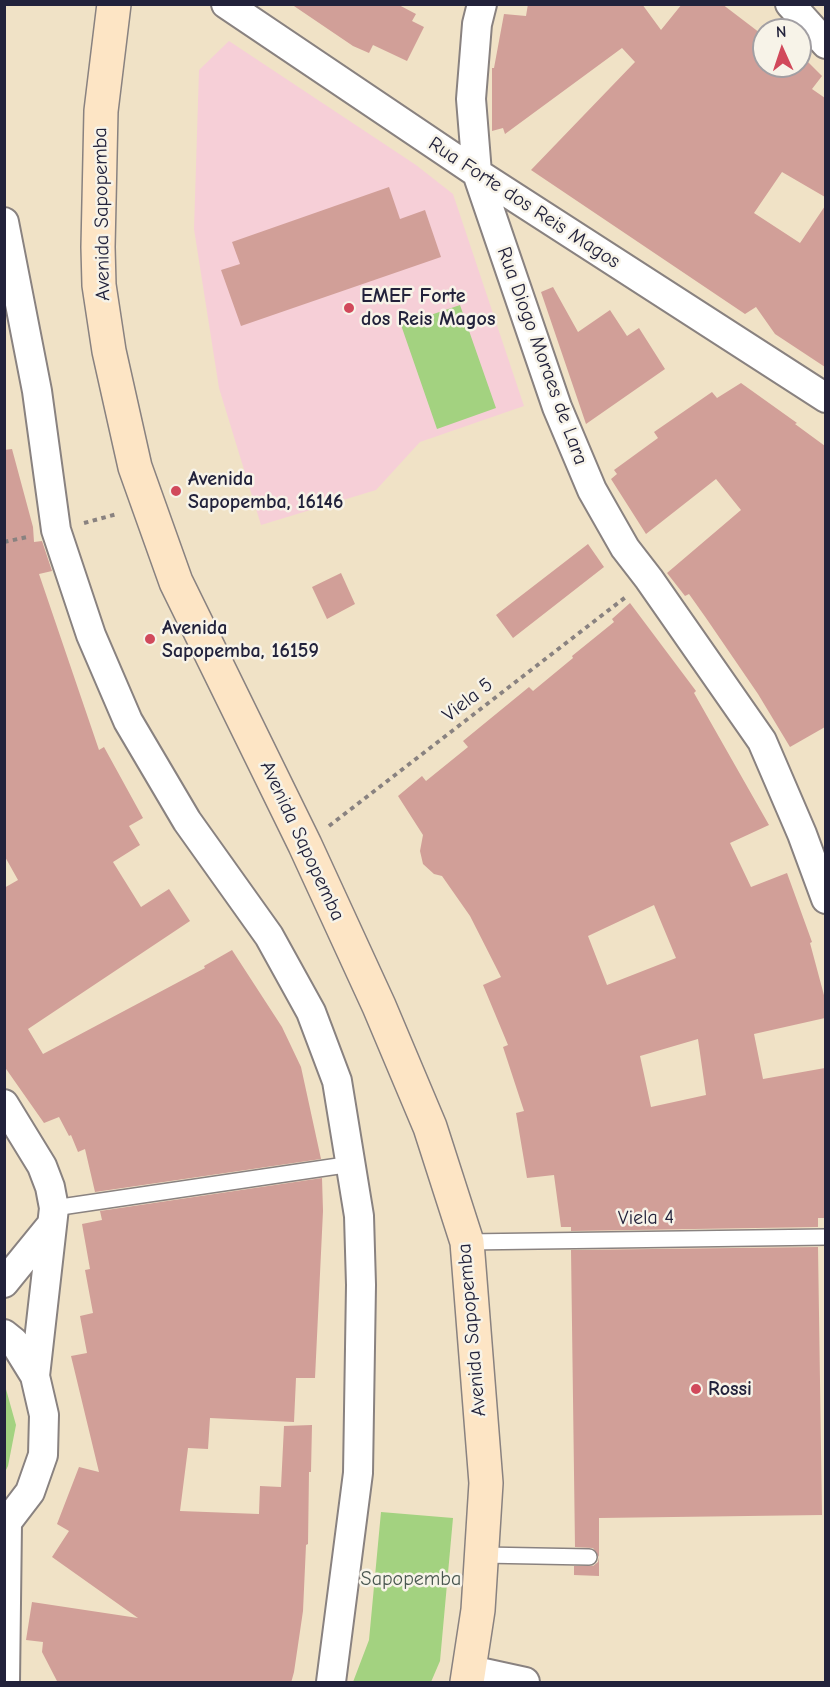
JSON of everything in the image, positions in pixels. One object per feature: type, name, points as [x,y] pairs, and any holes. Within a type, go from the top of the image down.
[{"type":"main road","name":"Avenida Sapopemba","points":[[114,4],[101,111],[99,285],[109,351],[135,467],[176,582],[305,845],[379,1006],[430,1127],[467,1242],[486,1484],[483,1556],[469,1676]]},
{"type":"street","name":"Rua Forte dos Reis Magos","points":[[226,4],[477,173],[825,398]]},
{"type":"street","name":"Rua Diogo Moraes de Lara","points":[[482,4],[477,24],[471,99],[477,173],[561,418],[592,490],[625,548],[762,741],[802,834],[825,899]]},
{"type":"street","points":[[790,4],[825,44]]},
{"type":"street","points":[[4,222],[37,391],[56,530],[91,635],[128,721],[187,821],[269,936],[311,1012],[337,1081],[359,1216],[361,1285],[358,1473],[331,1683]]},
{"type":"street","points":[[4,1104],[42,1166],[50,1187],[53,1216],[34,1376]]},
{"type":"street","points":[[4,1283],[53,1216]]},
{"type":"street","points":[[4,1334],[14,1342],[34,1376],[45,1414],[43,1455],[30,1492],[6,1525],[5,1683]]},
{"type":"street","points":[[469,1676],[525,1683]]},
{"type":"lane","points":[[53,1216],[352,1164]]},
{"type":"lane","name":"Viela 4","points":[[467,1242],[825,1237]]},
{"type":"lane","points":[[483,1556],[589,1557]]},
{"type":"path","name":"Viela 5","points":[[305,845],[649,579]]},
{"type":"shaded area","name":"EMEF Forte dos Reis Magos","points":[[229,41],[416,165],[453,194],[524,406],[420,442],[376,490],[261,525],[219,388],[194,229],[199,70]]},
{"type":"green space","points":[[460,305],[496,408],[437,429],[401,325]]},
{"type":"green space","points":[[4,1382],[16,1425],[5,1472]]},
{"type":"green space","name":"Sapopemba","points":[[381,1512],[453,1518],[440,1661],[431,1682],[353,1682],[369,1640]]},
{"type":"building","points":[[291,4],[397,4],[416,14],[412,21],[424,27],[407,61],[373,45],[369,53],[353,46]]},
{"type":"building","points":[[528,4],[642,4],[661,30],[682,4],[722,4],[752,27],[752,78],[812,78],[812,66],[822,76],[812,89],[825,98],[825,197],[782,172],[754,213],[800,243],[825,206],[825,367],[775,334],[756,307],[745,314],[531,170],[635,62],[622,48],[505,134],[503,128],[492,131],[492,68],[494,68],[504,14],[526,16]]},
{"type":"building","points":[[389,187],[400,219],[425,210],[441,257],[241,326],[221,270],[240,264],[232,242]]},
{"type":"building","points":[[553,287],[578,332],[610,310],[627,336],[639,328],[665,369],[586,424],[541,292]]},
{"type":"building","points":[[741,383],[825,446],[825,727],[790,747],[758,694],[706,618],[689,594],[685,596],[667,573],[741,510],[716,479],[646,534],[611,479],[617,474],[614,470],[658,438],[654,432],[712,392],[717,398]]},
{"type":"building","points":[[12,449],[33,527],[34,542],[42,541],[52,571],[39,574],[99,750],[104,747],[143,818],[129,826],[140,845],[113,862],[141,907],[169,889],[190,921],[28,1029],[43,1054],[205,968],[204,966],[232,950],[282,1027],[301,1067],[321,1159],[95,1192],[85,1149],[78,1152],[71,1135],[69,1136],[59,1117],[44,1123],[4,1066],[4,888],[18,880],[4,855],[4,450]]},
{"type":"building","points":[[588,544],[604,567],[513,638],[496,615]]},
{"type":"building","points":[[341,573],[355,604],[327,619],[312,587]]},
{"type":"building","points":[[630,603],[696,691],[694,693],[769,825],[730,843],[751,887],[787,873],[812,942],[810,943],[825,999],[825,1018],[754,1034],[763,1079],[825,1068],[825,1218],[818,1218],[818,1227],[571,1231],[571,1227],[561,1227],[554,1175],[527,1178],[516,1113],[524,1111],[503,1047],[508,1045],[483,985],[501,977],[470,916],[442,876],[434,874],[423,864],[420,851],[423,835],[398,796],[422,776],[426,781],[468,747],[463,741],[529,687],[533,691],[614,622],[612,619]],"holes":[[[654,905],[676,958],[607,985],[588,936]],[[698,1039],[706,1095],[651,1107],[640,1056]]]},
{"type":"building","points":[[322,1178],[323,1211],[315,1378],[296,1378],[294,1422],[210,1418],[208,1449],[188,1448],[180,1511],[259,1514],[260,1486],[281,1487],[284,1426],[312,1425],[303,1611],[291,1683],[58,1683],[42,1652],[43,1642],[26,1640],[32,1602],[138,1618],[52,1557],[69,1531],[57,1524],[79,1467],[99,1472],[71,1356],[87,1353],[80,1316],[93,1313],[85,1270],[90,1269],[82,1224],[102,1220],[100,1211]]},
{"type":"building","name":"Rossi","points":[[818,1247],[822,1515],[599,1518],[599,1557],[593,1548],[575,1547],[571,1250]]},
{"type":"building","points":[[599,1557],[599,1576],[574,1575],[574,1566],[593,1566],[598,1562]]},
{"type":"place","name":"EMEF Forte dos Reis Magos","points":[[349,308]]},
{"type":"place","name":"Avenida Sapopemba, 16146","points":[[176,491]]},
{"type":"place","name":"Avenida Sapopemba, 16159","points":[[150,639]]},
{"type":"place","name":"Rossi","points":[[696,1389]]}]
